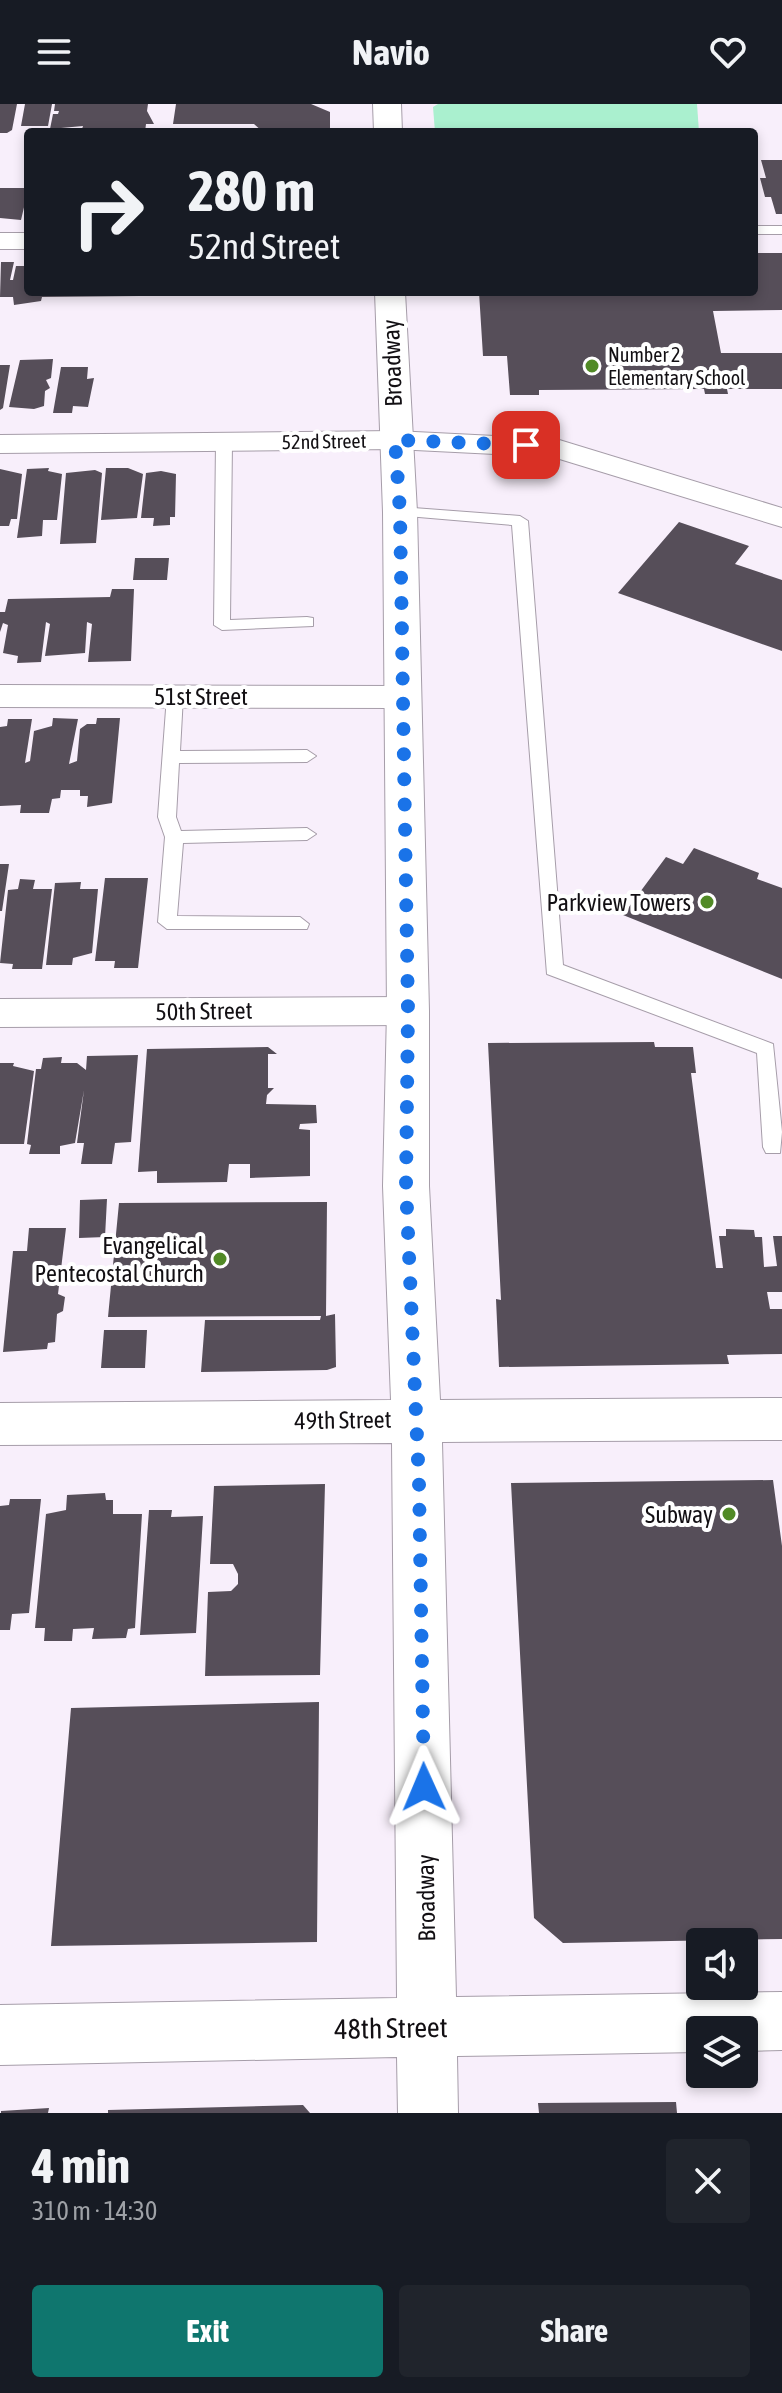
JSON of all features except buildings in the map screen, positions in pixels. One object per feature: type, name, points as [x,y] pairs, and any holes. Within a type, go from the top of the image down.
[{"type":"street","points":[[387,104],[388,128]]},
{"type":"street","points":[[0,241],[24,241]]},
{"type":"street","name":"Broadway","points":[[390,296],[400,512],[408,1011],[406,1186],[417,1419],[428,2113]]},
{"type":"street","name":"52nd Street","points":[[0,444],[395,440],[556,448],[782,518]]},
{"type":"street","name":"51st Street","points":[[0,696],[402,697]]},
{"type":"street","name":"50th Street","points":[[0,1013],[408,1011]]},
{"type":"street","name":"49th Street","points":[[0,1424],[782,1419]]},
{"type":"street","name":"48th Street","points":[[0,2035],[782,2021]]},
{"type":"lane","points":[[758,230],[782,230]]},
{"type":"lane","points":[[224,442],[222,625],[307,622]]},
{"type":"lane","points":[[400,512],[520,521],[554,969],[774,1053],[773,1147]]},
{"type":"lane","points":[[175,696],[167,817],[174,837],[167,922],[300,924]]},
{"type":"lane","points":[[171,757],[307,756]]},
{"type":"lane","points":[[174,837],[307,834]]},
{"type":"green space","points":[[438,104],[697,104],[699,128],[435,128],[433,107]]},
{"type":"place","name":"Number 2 Elementary School","points":[[592,366]]},
{"type":"place","name":"Parkview Towers","points":[[707,902]]},
{"type":"place","name":"Evangelical Pentecostal Church","points":[[220,1259]]},
{"type":"place","name":"Subway","points":[[729,1514]]},
{"type":"route","points":[[424,1787],[419,1483],[406,1186],[408,1011],[400,512],[395,440],[526,445]]}]
